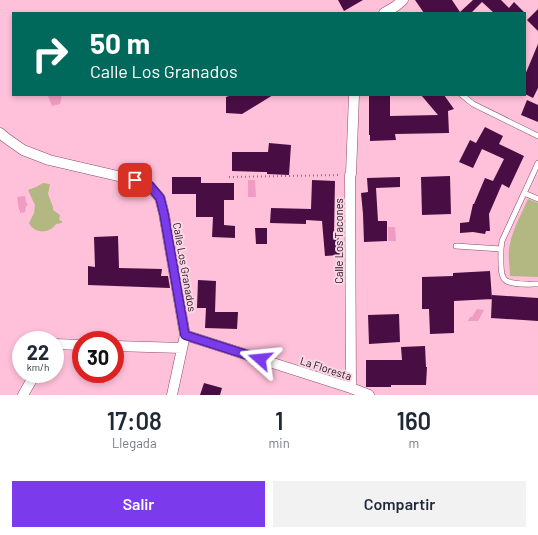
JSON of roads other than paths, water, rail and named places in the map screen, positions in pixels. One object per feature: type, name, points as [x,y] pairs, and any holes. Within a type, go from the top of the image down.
[{"type":"street","points":[[386,12],[399,5]]},
{"type":"street","name":"Calle Los Tacones","points":[[351,388],[350,175],[354,96]]},
{"type":"street","name":"Calle Los Granados","points":[[0,133],[24,150],[49,160],[135,180],[150,186],[160,198],[185,335],[172,395]]},
{"type":"street","name":"La Floresta","points":[[185,335],[369,395]]},
{"type":"street","points":[[124,346],[182,348]]},
{"type":"street","points":[[23,395],[30,383]]},
{"type":"lane","points":[[463,96],[473,104],[538,136]]},
{"type":"lane","points":[[538,163],[502,242],[501,248],[502,276],[506,281],[512,283],[538,284]]},
{"type":"lane","points":[[524,193],[538,199]]},
{"type":"lane","points":[[456,246],[501,248]]}]
